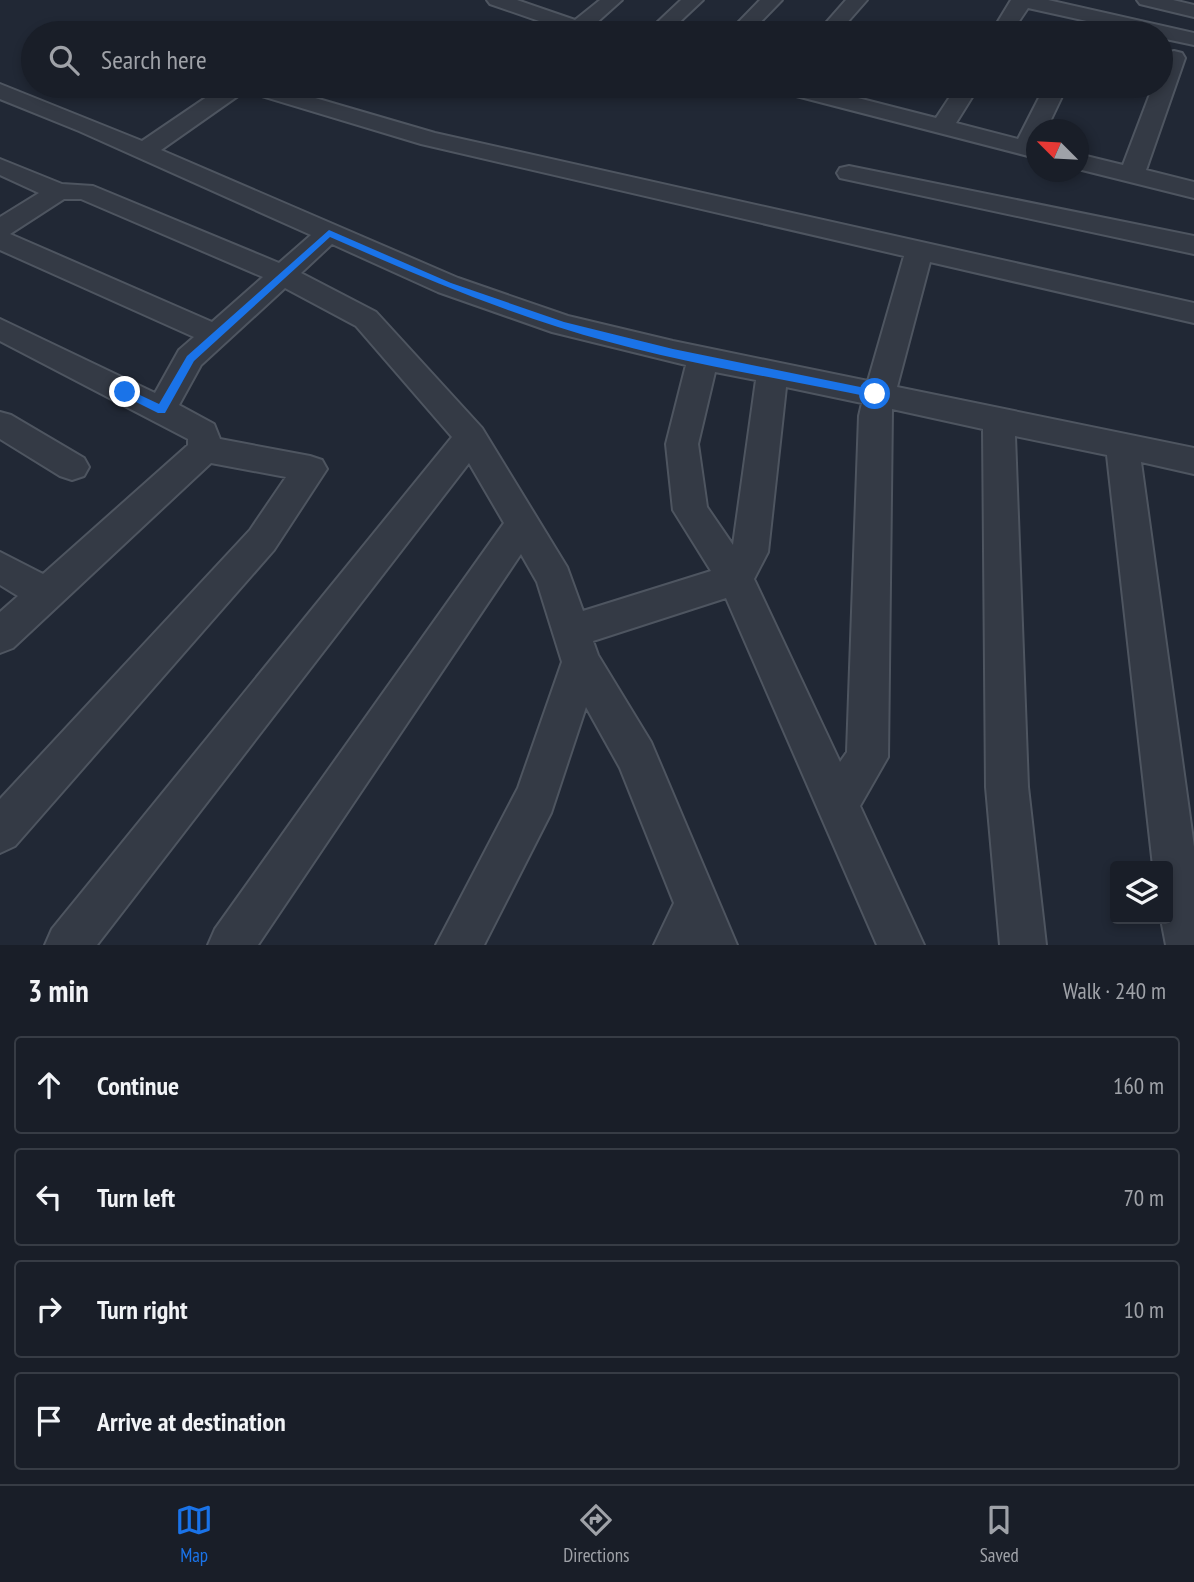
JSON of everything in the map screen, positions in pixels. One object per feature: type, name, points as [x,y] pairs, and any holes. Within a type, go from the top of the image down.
[{"type":"street","points":[[594,21],[612,0]]},
{"type":"street","points":[[669,21],[693,0]]},
{"type":"street","points":[[750,21],[772,0]]},
{"type":"street","points":[[838,21],[857,0]]},
{"type":"street","points":[[1009,21],[1022,0],[1110,21]]},
{"type":"street","points":[[1147,0],[1194,11]]},
{"type":"street","points":[[513,2],[561,21]]},
{"type":"street","points":[[1173,35],[1194,39]]},
{"type":"street","points":[[0,91],[448,285],[562,325],[703,359],[1194,461]]},
{"type":"street","points":[[143,151],[220,98]]},
{"type":"street","points":[[291,98],[429,139],[1194,313]]},
{"type":"street","points":[[830,98],[1026,149]]},
{"type":"street","points":[[941,128],[960,98]]},
{"type":"street","points":[[1043,119],[1051,98]]},
{"type":"street","points":[[1132,174],[1160,98]]},
{"type":"street","points":[[1089,163],[1194,190]]},
{"type":"street","points":[[0,166],[58,192],[84,191],[282,275],[366,319],[471,437],[554,578],[576,647],[636,755],[714,945]]},
{"type":"street","points":[[849,173],[1194,246]]},
{"type":"street","points":[[0,229],[58,192]]},
{"type":"street","points":[[162,410],[190,358],[329,233]]},
{"type":"street","points":[[0,240],[216,335]]},
{"type":"street","points":[[875,394],[881,390],[920,249]]},
{"type":"street","points":[[0,329],[203,433],[205,449]]},
{"type":"street","points":[[703,359],[682,444],[690,510],[736,579],[836,806],[901,945]]},
{"type":"street","points":[[576,647],[736,579],[750,552],[772,373]]},
{"type":"street","points":[[836,806],[867,757],[875,416],[879,397],[875,394]]},
{"type":"street","points":[[999,420],[1007,787],[1023,945]]},
{"type":"street","points":[[0,424],[72,467]]},
{"type":"street","points":[[68,945],[471,437]]},
{"type":"street","points":[[1122,445],[1177,885],[1189,945]]},
{"type":"street","points":[[0,636],[205,449]]},
{"type":"street","points":[[0,831],[262,540],[310,469],[205,449]]},
{"type":"street","points":[[231,945],[523,523]]},
{"type":"street","points":[[0,567],[46,594]]},
{"type":"street","points":[[458,945],[536,798],[576,647]]},
{"type":"street","points":[[677,945],[698,903]]},
{"type":"route","points":[[125,392],[162,410],[190,358],[329,233],[448,285],[562,325],[673,352],[875,394]]}]
